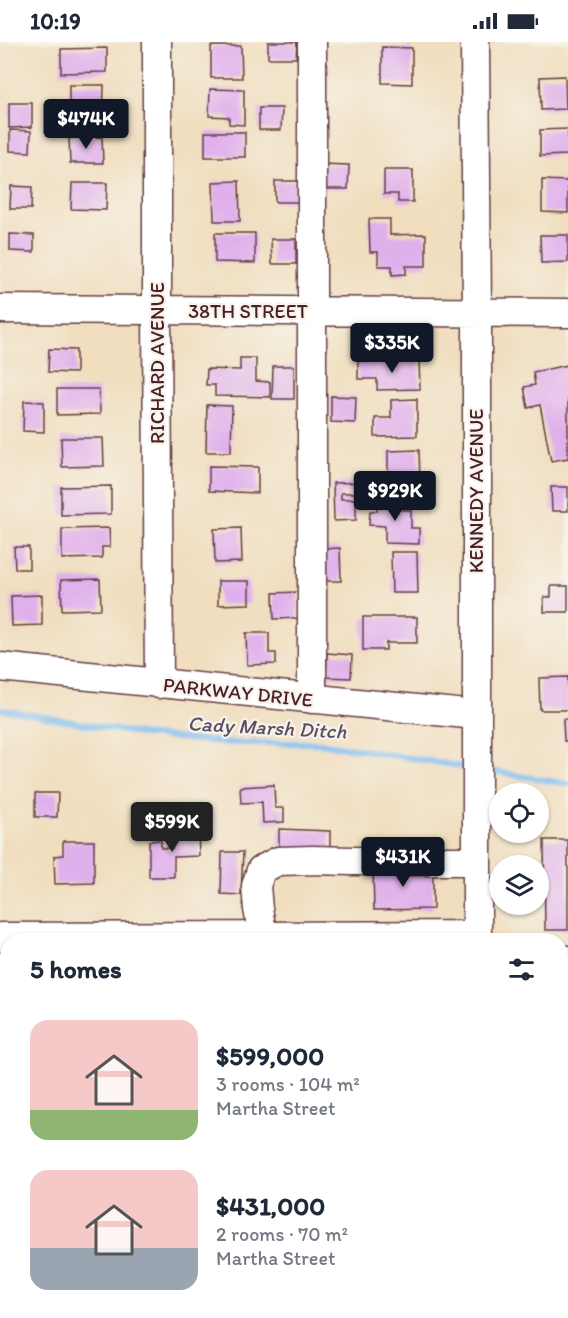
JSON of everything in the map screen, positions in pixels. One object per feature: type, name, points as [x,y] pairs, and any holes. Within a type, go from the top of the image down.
[{"type":"street","name":"RICHARD AVENUE","points":[[157,42],[159,684]]},
{"type":"street","points":[[312,42],[312,699]]},
{"type":"street","name":"KENNEDY AVENUE","points":[[475,42],[477,933]]},
{"type":"street","name":"38TH STREET","points":[[0,309],[568,314]]},
{"type":"street","name":"PARKWAY DRIVE","points":[[0,667],[476,715]]},
{"type":"street","points":[[262,933],[256,886],[261,870],[278,861],[477,861]]},
{"type":"building","points":[[268,42],[297,42],[296,58],[268,58]]},
{"type":"building","points":[[211,46],[241,46],[242,78],[211,78]]},
{"type":"building","points":[[382,47],[412,48],[412,84],[382,83]]},
{"type":"building","points":[[107,48],[107,72],[61,73],[61,49]]},
{"type":"building","points":[[565,76],[566,109],[541,110],[540,77]]},
{"type":"building","points":[[69,85],[104,85],[103,120],[83,120],[84,111],[69,110]]},
{"type":"building","points":[[210,89],[244,90],[244,125],[229,124],[229,117],[209,116]]},
{"type":"building","points":[[9,103],[32,103],[32,127],[9,128]]},
{"type":"building","points":[[259,108],[282,108],[281,130],[259,130]]},
{"type":"building","points":[[568,129],[568,155],[540,156],[540,130]]},
{"type":"building","points":[[10,130],[31,131],[30,152],[10,151]]},
{"type":"building","points":[[205,132],[245,132],[245,157],[205,157]]},
{"type":"building","points":[[102,137],[103,163],[70,163],[69,138]]},
{"type":"building","points":[[319,164],[349,165],[348,189],[319,189]]},
{"type":"building","points":[[384,170],[413,170],[413,202],[398,202],[398,194],[384,194]]},
{"type":"building","points":[[542,180],[568,181],[568,213],[542,212]]},
{"type":"building","points":[[239,181],[240,221],[214,221],[213,182]]},
{"type":"building","points":[[275,181],[298,181],[298,202],[275,202]]},
{"type":"building","points":[[72,183],[107,183],[106,210],[71,209]]},
{"type":"building","points":[[11,186],[32,187],[31,209],[10,209]]},
{"type":"building","points":[[369,219],[390,219],[390,235],[426,234],[426,266],[406,266],[406,274],[392,275],[392,266],[378,266],[378,252],[370,252]]},
{"type":"building","points":[[215,233],[255,233],[255,263],[215,262]]},
{"type":"building","points":[[10,234],[34,235],[34,252],[10,251]]},
{"type":"building","points":[[540,235],[568,235],[568,262],[541,263]]},
{"type":"building","points":[[271,239],[296,239],[296,264],[272,264]]},
{"type":"building","points":[[49,349],[76,350],[76,373],[48,372]]},
{"type":"building","points":[[240,358],[256,358],[256,381],[270,382],[270,397],[215,396],[215,385],[206,385],[207,369],[240,370]]},
{"type":"building","points":[[419,360],[420,389],[377,390],[377,379],[358,379],[358,361]]},
{"type":"building","points":[[568,365],[568,458],[551,461],[540,405],[528,408],[524,387],[535,385],[533,372]]},
{"type":"building","points":[[273,366],[294,366],[294,399],[272,399]]},
{"type":"building","points":[[57,389],[99,389],[100,414],[57,415]]},
{"type":"building","points":[[331,396],[356,397],[355,423],[331,422]]},
{"type":"building","points":[[417,399],[417,436],[375,437],[375,418],[391,418],[391,400]]},
{"type":"building","points":[[24,401],[44,402],[44,432],[23,431]]},
{"type":"building","points":[[207,405],[232,406],[231,452],[206,452]]},
{"type":"building","points":[[61,438],[103,438],[104,466],[62,467]]},
{"type":"building","points":[[419,450],[420,482],[388,483],[388,451]]},
{"type":"building","points":[[209,466],[258,467],[258,493],[209,491]]},
{"type":"building","points":[[374,482],[374,493],[341,493],[341,499],[356,499],[356,520],[334,521],[333,483]]},
{"type":"building","points":[[111,486],[111,514],[61,515],[61,487]]},
{"type":"building","points":[[551,487],[568,487],[568,511],[552,511]]},
{"type":"building","points":[[377,499],[402,500],[402,510],[411,510],[411,528],[419,528],[419,544],[385,543],[385,526],[369,525],[370,511],[377,511]]},
{"type":"building","points":[[109,528],[110,547],[102,547],[102,558],[62,559],[62,529]]},
{"type":"building","points":[[241,528],[242,562],[215,563],[214,529]]},
{"type":"building","points":[[14,547],[29,547],[29,569],[15,569]]},
{"type":"building","points":[[340,548],[341,581],[323,581],[322,549]]},
{"type":"building","points":[[391,552],[417,552],[418,593],[392,593]]},
{"type":"building","points":[[100,579],[101,609],[62,610],[61,580]]},
{"type":"building","points":[[218,581],[249,581],[249,604],[218,605]]},
{"type":"building","points":[[551,586],[568,586],[568,612],[544,612],[544,597],[551,597]]},
{"type":"building","points":[[298,592],[298,618],[274,619],[273,593]]},
{"type":"building","points":[[42,595],[42,625],[12,626],[11,596]]},
{"type":"building","points":[[363,617],[417,617],[417,643],[386,643],[386,650],[363,650]]},
{"type":"building","points":[[246,633],[269,633],[269,653],[276,653],[276,664],[247,665]]},
{"type":"building","points":[[327,653],[352,655],[351,678],[326,677]]},
{"type":"building","points":[[568,677],[568,710],[540,710],[539,678]]},
{"type":"building","points":[[563,719],[568,719],[568,741],[564,741]]},
{"type":"building","points":[[274,785],[275,808],[284,808],[284,822],[263,823],[262,802],[241,803],[240,787]]},
{"type":"building","points":[[35,793],[58,793],[57,817],[35,817]]},
{"type":"building","points":[[279,829],[330,831],[330,851],[279,849]]},
{"type":"building","points":[[171,832],[198,832],[199,856],[174,857],[174,877],[149,877],[149,841],[161,840],[161,848],[172,848]]},
{"type":"building","points":[[549,840],[568,840],[568,930],[545,930],[545,915],[549,915],[549,855],[544,855],[544,843],[549,843]]},
{"type":"building","points":[[63,841],[94,841],[94,883],[55,884],[54,856],[63,855]]},
{"type":"building","points":[[222,852],[243,852],[241,895],[221,894]]},
{"type":"building","points":[[373,867],[433,867],[433,909],[374,910]]},
{"type":"waterway","name":"Cady Marsh Ditch","points":[[0,709],[145,735],[229,743],[320,743],[470,768]]},
{"type":"waterway","name":"Cady Marsh Ditch","points":[[486,770],[568,784]]}]
